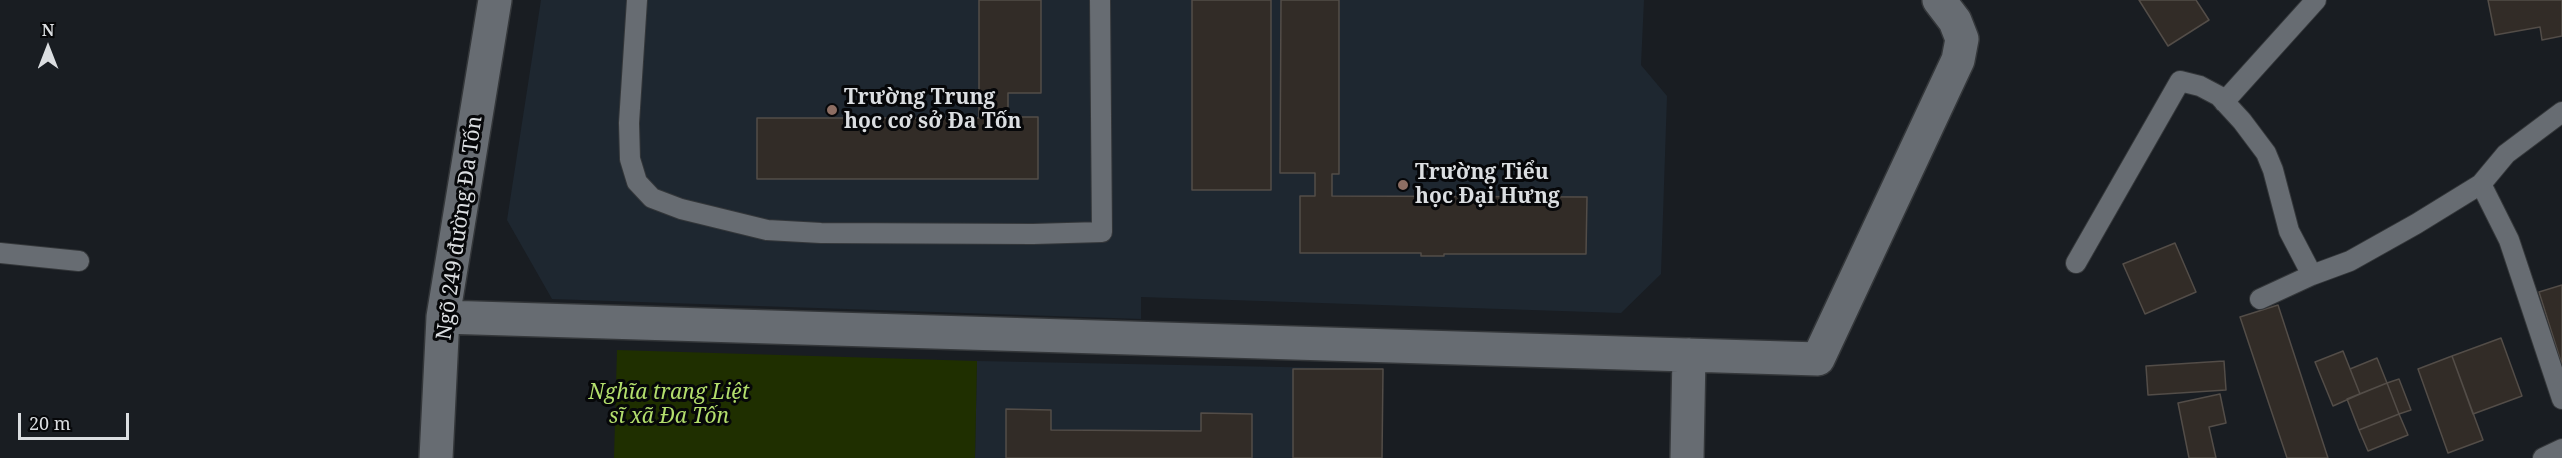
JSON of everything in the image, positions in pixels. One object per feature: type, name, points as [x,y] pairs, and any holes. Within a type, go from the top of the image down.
[{"type":"street","name":"Ngõ 249 đường Đa Tốn","points":[[436,458],[443,317],[495,0]]},
{"type":"street","points":[[443,317],[1818,359],[1958,60],[1962,39],[1955,21],[1939,0]]},
{"type":"street","points":[[1687,458],[1689,355]]},
{"type":"lane","points":[[636,0],[628,123],[630,159],[637,182],[652,198],[681,209],[767,230],[821,233],[1033,234],[1102,232],[1100,0]]},
{"type":"lane","points":[[2224,102],[2316,0]]},
{"type":"lane","points":[[2076,263],[2180,81],[2200,86],[2219,96],[2242,121],[2266,153],[2273,170],[2289,231],[2312,275]]},
{"type":"lane","points":[[2260,299],[2312,275],[2350,261],[2425,219],[2481,184],[2506,154],[2562,112]]},
{"type":"lane","points":[[2481,184],[2509,240],[2562,399]]},
{"type":"lane","points":[[0,253],[79,261]]},
{"type":"lane","points":[[2543,458],[2562,449]]},
{"type":"shaded area","points":[[541,0],[1644,0],[1641,65],[1667,96],[1661,274],[1621,313],[1141,297],[1141,319],[552,299],[507,220]]},
{"type":"shaded area","points":[[977,361],[1383,369],[1382,458],[975,458]]},
{"type":"green space","name":"Nghĩa trang Liệt sĩ xã Đa Tốn","points":[[617,350],[977,361],[975,458],[614,458]]},
{"type":"building","points":[[979,0],[1041,0],[1041,93],[1008,93],[1008,117],[1038,117],[1038,179],[757,179],[757,118],[979,118]]},
{"type":"building","points":[[1192,0],[1271,0],[1271,190],[1192,190]]},
{"type":"building","points":[[1281,0],[1339,0],[1339,174],[1332,174],[1332,196],[1587,197],[1586,254],[1421,256],[1421,253],[1300,253],[1300,196],[1315,196],[1315,173],[1280,173]]},
{"type":"building","points":[[2139,0],[2196,0],[2209,20],[2168,46]]},
{"type":"building","points":[[2488,0],[2562,0],[2562,36],[2542,40],[2540,27],[2495,35]]},
{"type":"building","points":[[2175,243],[2196,292],[2145,314],[2123,264]]},
{"type":"building","points":[[2562,285],[2562,365],[2539,292]]},
{"type":"building","points":[[2278,305],[2328,458],[2287,458],[2240,317]]},
{"type":"building","points":[[2501,338],[2522,396],[2473,414],[2452,356]]},
{"type":"building","points":[[2343,351],[2360,394],[2333,406],[2315,362]]},
{"type":"building","points":[[2452,356],[2483,440],[2448,453],[2418,369]]},
{"type":"building","points":[[2377,358],[2387,383],[2360,394],[2350,369]]},
{"type":"building","points":[[2224,361],[2226,390],[2148,395],[2146,366]]},
{"type":"building","points":[[1293,369],[1383,369],[1382,458],[1293,458]]},
{"type":"building","points":[[2399,379],[2411,410],[2399,414],[2387,383]]},
{"type":"building","points":[[2387,383],[2399,414],[2359,430],[2347,399]]},
{"type":"building","points":[[2220,394],[2226,423],[2209,427],[2216,458],[2189,458],[2178,403]]},
{"type":"building","points":[[1006,409],[1051,410],[1051,430],[1201,431],[1201,413],[1252,414],[1252,458],[1006,458]]},
{"type":"building","points":[[2399,414],[2408,435],[2368,451],[2359,430]]},
{"type":"place","name":"Trường Trung học cơ sở Đa Tốn","points":[[832,110]]},
{"type":"place","name":"Trường Tiểu học Đại Hưng","points":[[1403,185]]}]
